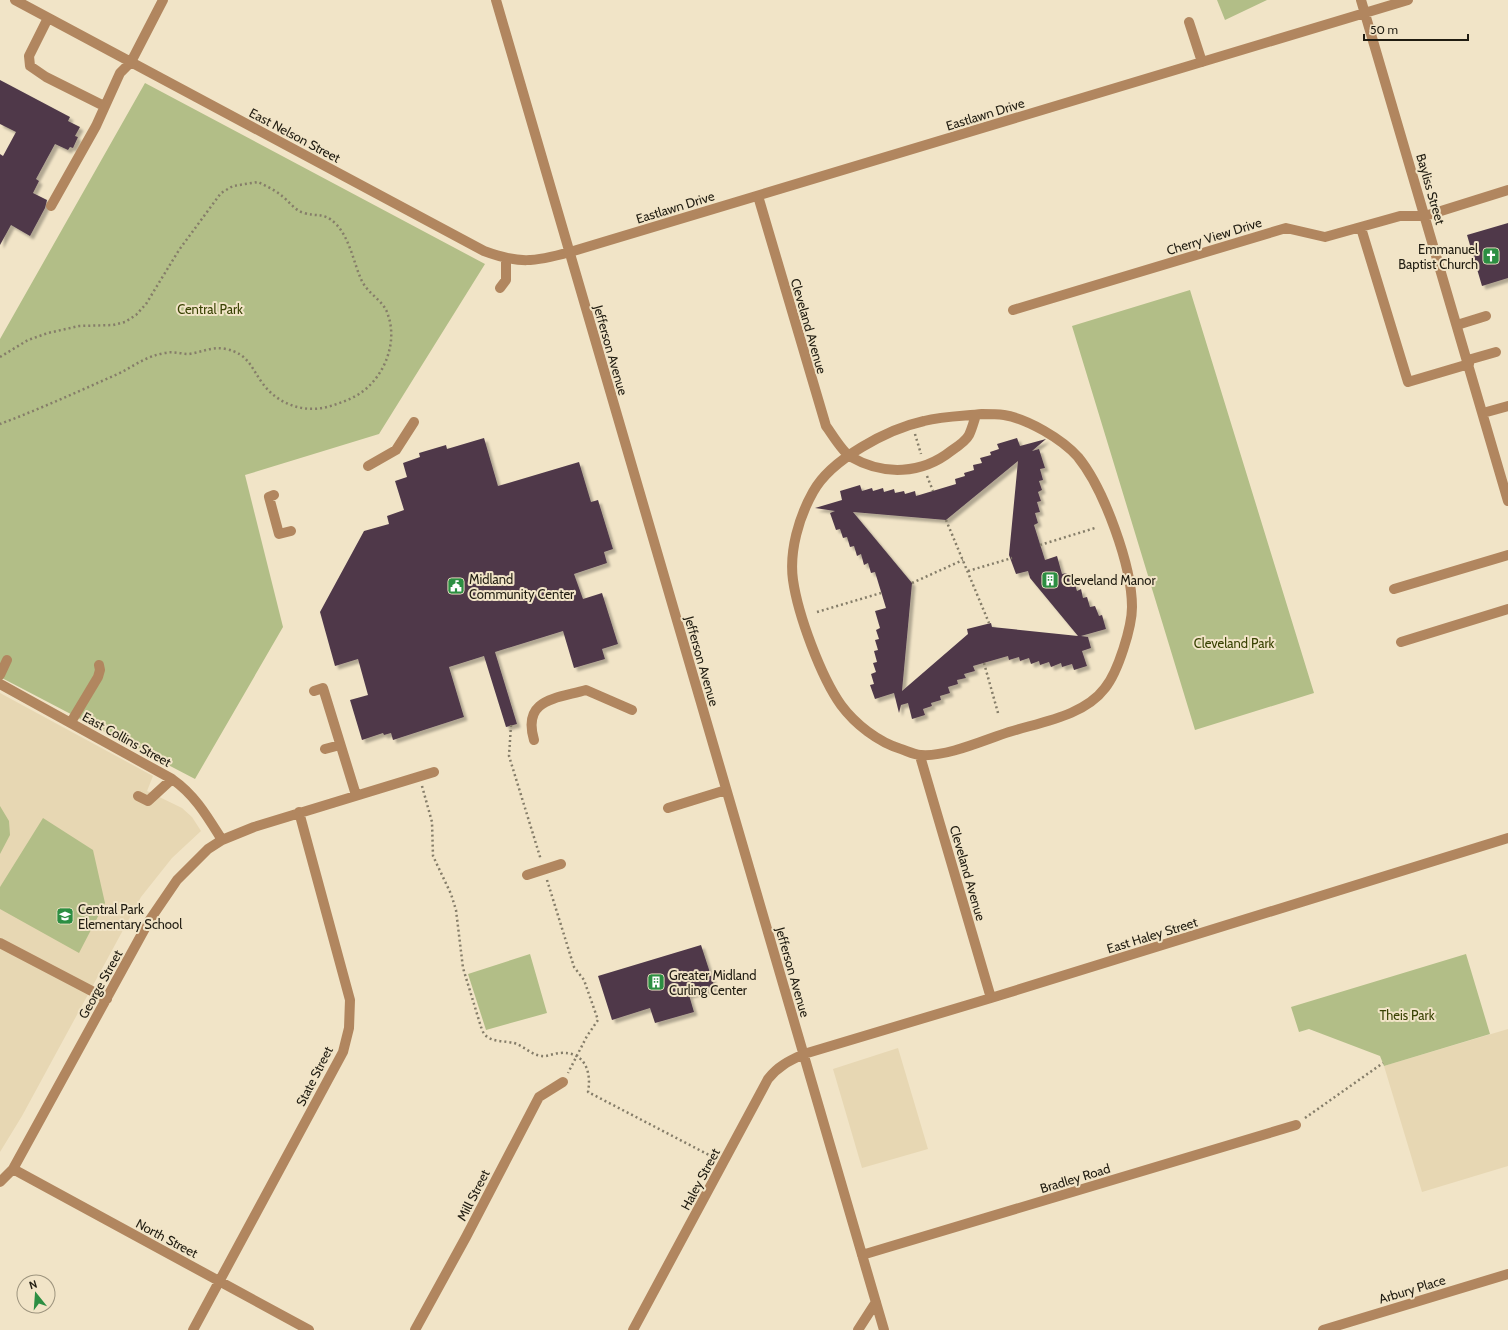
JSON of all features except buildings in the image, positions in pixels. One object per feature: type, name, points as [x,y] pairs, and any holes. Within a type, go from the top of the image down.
[{"type":"street","name":"East Nelson Street","points":[[15,0],[484,251],[506,259],[532,261],[570,252]]},
{"type":"street","points":[[51,206],[96,126],[120,73],[131,62],[163,0]]},
{"type":"street","name":"Jefferson Avenue","points":[[496,0],[884,1330]]},
{"type":"street","name":"Bayliss Street","points":[[1361,0],[1508,501]]},
{"type":"street","name":"Eastlawn Drive","points":[[570,252],[1408,0]]},
{"type":"street","points":[[48,18],[29,56],[30,66],[46,77],[104,106]]},
{"type":"street","points":[[1189,22],[1202,62]]},
{"type":"street","name":"Cherry View Drive","points":[[1013,310],[1286,228],[1325,237],[1400,216],[1425,216],[1508,190]]},
{"type":"street","name":"Cleveland Avenue","points":[[758,196],[822,415],[826,426],[849,457]]},
{"type":"street","points":[[1361,228],[1408,382],[1496,352]]},
{"type":"street","points":[[500,288],[506,280],[506,259]]},
{"type":"street","points":[[1457,324],[1486,316]]},
{"type":"street","points":[[1483,413],[1508,406]]},
{"type":"street","points":[[849,457],[870,466],[894,470],[920,469],[938,462],[960,445],[969,436],[976,415]]},
{"type":"street","points":[[976,415],[1004,415],[1030,424],[1055,439],[1077,456],[1094,481],[1126,562],[1132,608],[1121,658],[1105,688],[1086,705],[1064,715],[946,752],[920,756],[887,745],[861,726],[841,705],[821,666],[802,617],[793,578],[794,544],[801,516],[814,490],[834,466],[899,428],[925,420],[976,415]]},
{"type":"street","points":[[368,466],[396,450],[414,422]]},
{"type":"street","points":[[274,495],[268,497],[279,534],[291,531]]},
{"type":"street","points":[[1394,589],[1508,555]]},
{"type":"street","points":[[1401,642],[1508,609]]},
{"type":"street","points":[[0,675],[7,660]]},
{"type":"street","points":[[71,722],[98,677],[100,670],[99,665]]},
{"type":"street","name":"East Collins Street","points":[[0,684],[71,722],[186,789],[198,803],[222,840]]},
{"type":"street","points":[[314,691],[323,688],[356,795]]},
{"type":"street","points":[[534,740],[530,727],[534,710],[547,702],[586,690],[632,710]]},
{"type":"street","points":[[325,749],[340,745]]},
{"type":"street","name":"Cleveland Avenue","points":[[920,756],[991,998]]},
{"type":"street","name":"George Street","points":[[0,1182],[12,1169],[149,921],[177,880],[208,849],[222,840],[299,812],[434,772]]},
{"type":"street","points":[[138,796],[148,801],[172,780]]},
{"type":"street","points":[[668,808],[726,790]]},
{"type":"street","name":"State Street","points":[[193,1330],[343,1052],[349,1028],[350,1000],[299,812]]},
{"type":"street","name":"East Haley Street","points":[[804,1054],[991,998],[1508,838]]},
{"type":"street","points":[[527,875],[561,864]]},
{"type":"street","points":[[0,944],[107,999]]},
{"type":"street","name":"Haley Street","points":[[633,1330],[768,1079],[777,1068],[804,1054]]},
{"type":"street","name":"Mill Street","points":[[415,1330],[466,1237],[539,1097],[563,1082]]},
{"type":"street","name":"Bradley Road","points":[[862,1255],[1296,1125]]},
{"type":"street","name":"North Street","points":[[12,1169],[309,1330]]},
{"type":"street","name":"Arbury Place","points":[[1323,1330],[1508,1274]]},
{"type":"street","points":[[858,1330],[876,1302]]},
{"type":"path","points":[[0,357],[28,340],[59,330],[79,326],[113,325],[125,322],[136,315],[146,304],[179,250],[221,193],[233,186],[258,182],[284,197],[293,207],[303,213],[324,215],[336,224],[357,263],[362,280],[370,292],[382,303],[388,314],[391,331],[390,349],[375,379],[360,393],[344,401],[325,407],[307,409],[290,406],[263,384],[254,368],[242,356],[226,349],[208,349],[189,354],[166,352],[144,358],[121,372],[0,424]]},
{"type":"path","points":[[915,434],[922,458]]},
{"type":"path","points":[[927,473],[933,491]]},
{"type":"path","points":[[946,520],[989,623]]},
{"type":"path","points":[[1040,545],[1095,528]]},
{"type":"path","points":[[968,571],[1012,558]]},
{"type":"path","points":[[912,583],[963,560]]},
{"type":"path","points":[[817,612],[882,593]]},
{"type":"path","points":[[984,663],[998,713]]},
{"type":"path","points":[[511,725],[509,756],[574,967],[584,980],[598,1020],[587,1036],[578,1056],[563,1082]]},
{"type":"path","points":[[420,776],[432,822],[433,856],[451,894],[456,910],[463,968],[481,1027],[485,1035],[496,1040],[516,1043],[536,1055],[543,1057],[562,1052],[578,1056],[585,1064],[590,1074],[588,1092],[709,1155]]},
{"type":"path","points":[[1296,1125],[1319,1107],[1383,1063]]},
{"type":"shaded area","name":"Central Park Elementary School","points":[[0,693],[153,776],[147,791],[182,808],[192,817],[201,831],[172,858],[141,897],[22,1116],[0,1152]]},
{"type":"shaded area","points":[[1508,1029],[1508,1166],[1422,1192],[1384,1066]]},
{"type":"shaded area","points":[[898,1048],[928,1149],[862,1168],[833,1069]]},
{"type":"green space","points":[[1217,0],[1267,0],[1225,20]]},
{"type":"green space","name":"Central Park","points":[[145,83],[485,264],[379,434],[245,475],[283,627],[195,779],[0,677],[0,339]]},
{"type":"green space","name":"Cleveland Park","points":[[1190,290],[1314,693],[1195,730],[1072,326]]},
{"type":"green space","points":[[0,806],[9,821],[10,835],[0,854]]},
{"type":"green space","points":[[43,818],[93,850],[105,903],[79,953],[0,909],[0,887]]},
{"type":"green space","points":[[530,954],[547,1013],[486,1030],[468,974]]},
{"type":"green space","name":"Theis Park","points":[[1466,954],[1490,1034],[1384,1066],[1380,1056],[1309,1029],[1299,1032],[1291,1007]]},
{"type":"place","name":"Emmanuel Baptist Church","points":[[1491,256]]},
{"type":"place","name":"Cleveland Manor","points":[[1050,580]]},
{"type":"place","name":"Midland Community Center","points":[[456,586]]},
{"type":"place","name":"Central Park Elementary School","points":[[65,916]]},
{"type":"place","name":"Greater Midland Curling Center","points":[[656,982]]}]
